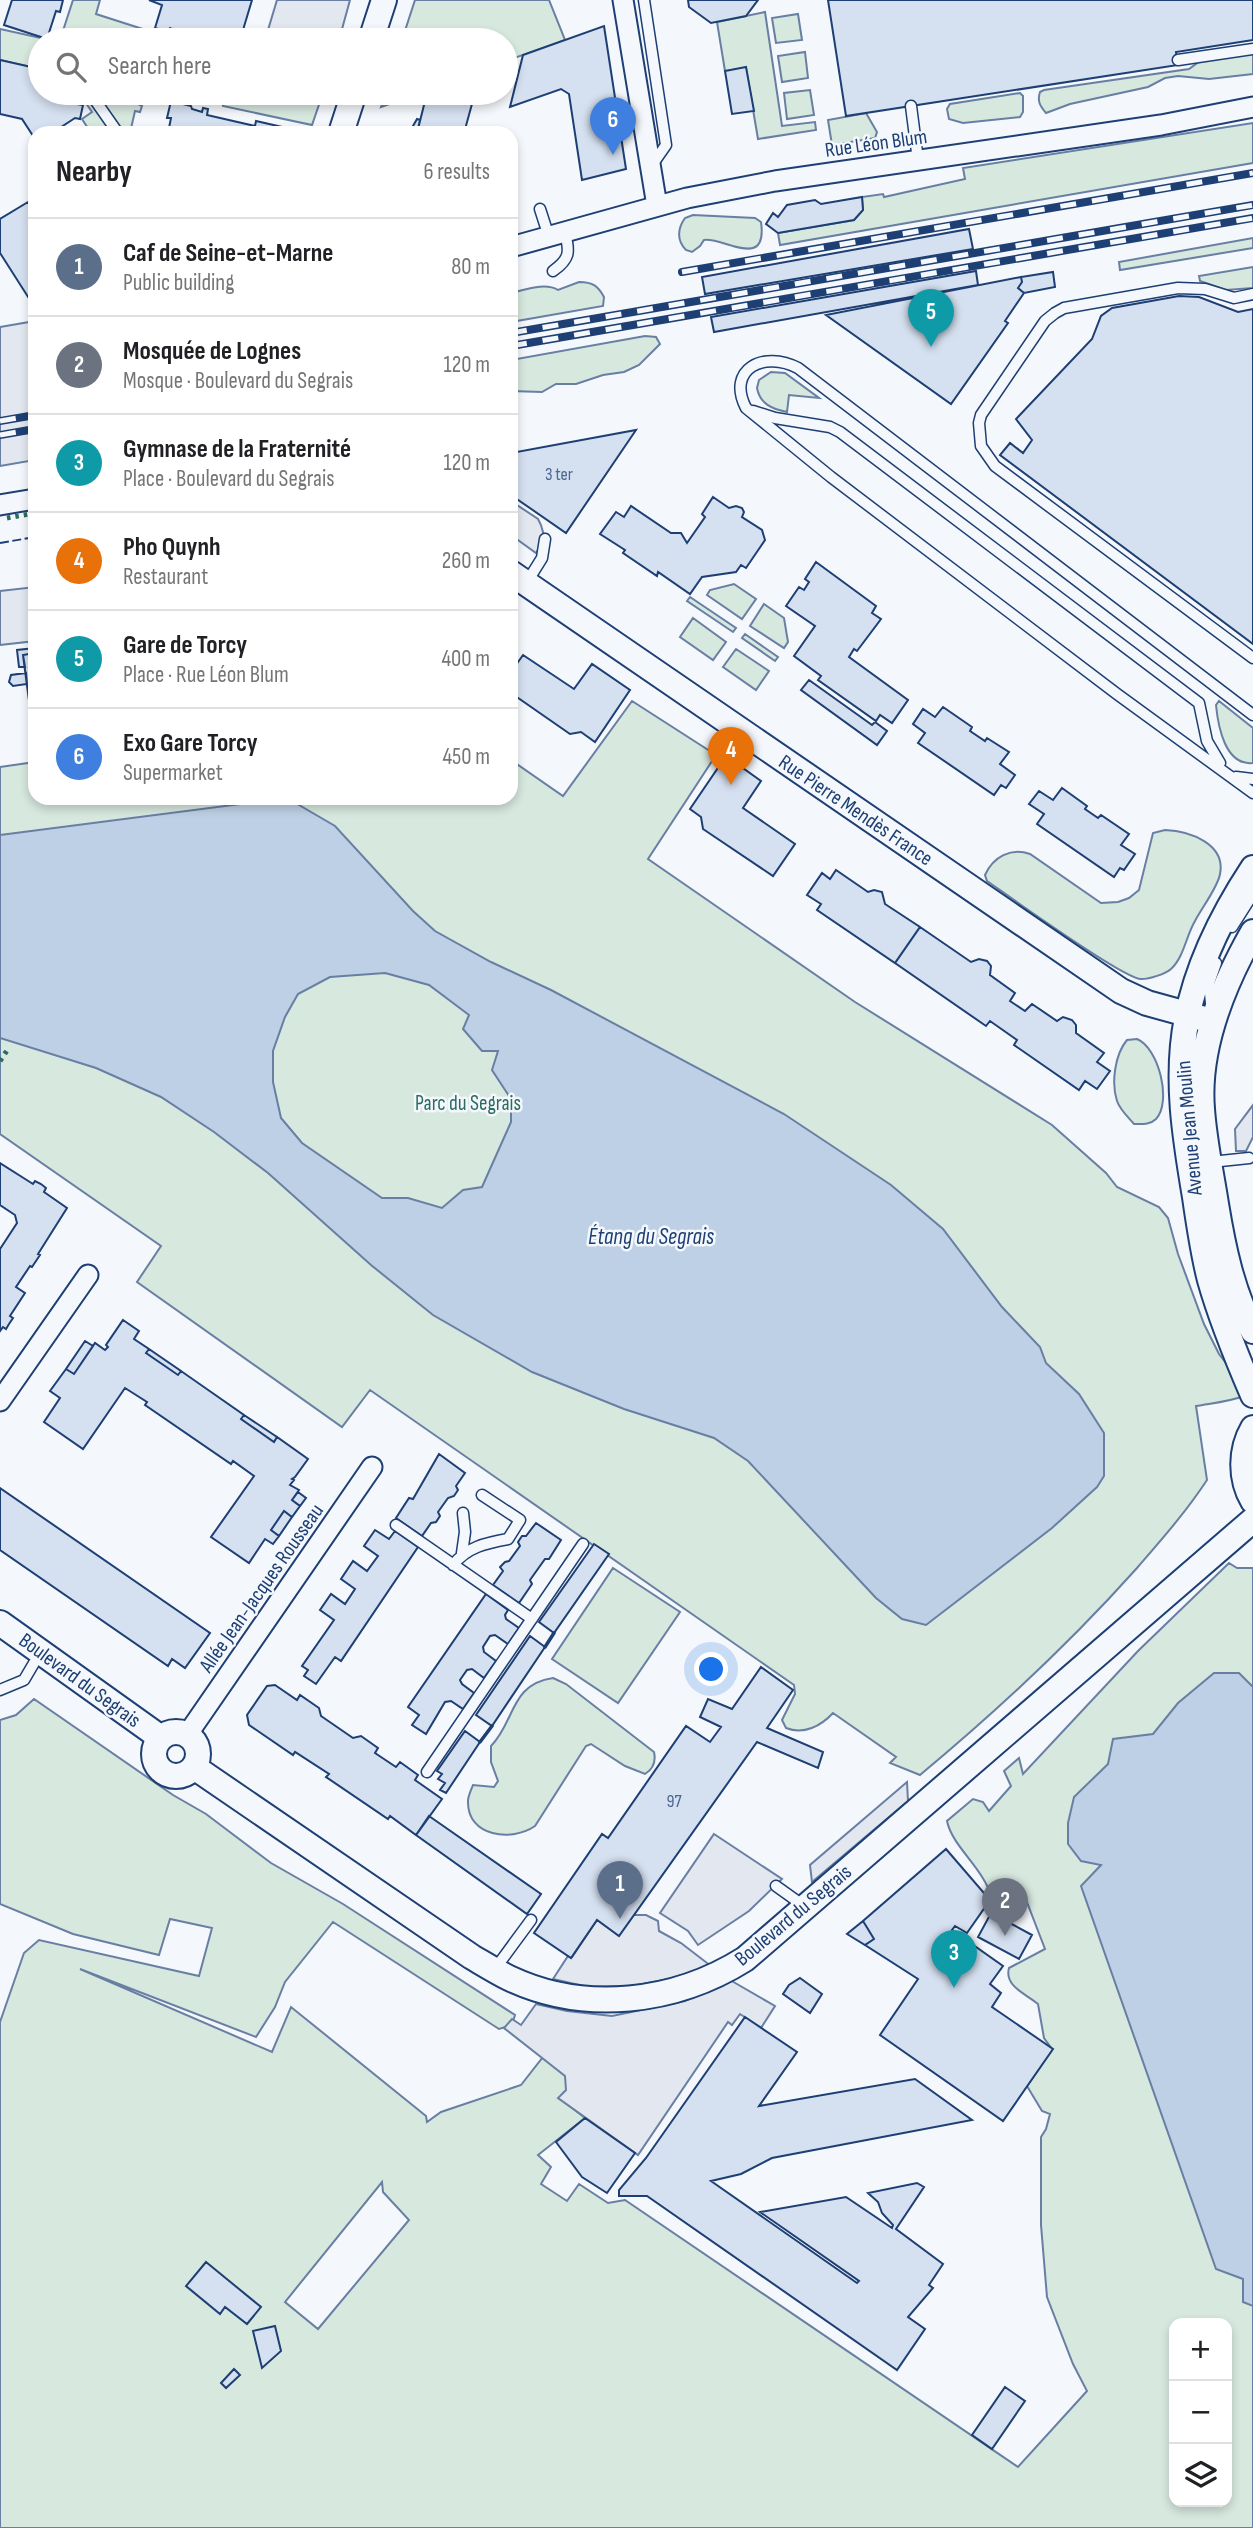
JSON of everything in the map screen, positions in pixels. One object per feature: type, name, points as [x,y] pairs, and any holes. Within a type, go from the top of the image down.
[{"type":"street","points":[[375,28],[384,0]]},
{"type":"street","points":[[623,0],[657,206]]},
{"type":"street","points":[[343,126],[350,105]]},
{"type":"street","name":"Rue Léon Blum","points":[[518,245],[657,206],[775,181],[1161,125],[1253,107]]},
{"type":"street","points":[[0,505],[28,500]]},
{"type":"street","name":"Rue Pierre Mendès France","points":[[518,578],[1121,991],[1187,1016],[1212,1021]]},
{"type":"street","name":"Avenue Jean Moulin","points":[[1253,868],[1220,926],[1198,979],[1181,1050],[1181,1095],[1202,1242],[1214,1292],[1253,1395]]},
{"type":"street","name":"Avenue Jean Moulin","points":[[1253,932],[1241,953],[1212,1021],[1202,1076],[1202,1108],[1221,1235],[1231,1277],[1253,1331]]},
{"type":"street","points":[[0,1401],[88,1275]]},
{"type":"street","points":[[1253,1428],[1247,1438],[1242,1464],[1247,1491],[1253,1501]]},
{"type":"street","name":"Allée Jean-Jacques Rousseau","points":[[187,1735],[372,1467]]},
{"type":"street","name":"Boulevard du Segrais","points":[[194,1767],[472,1957],[510,1978],[572,1997],[623,2000],[655,1996],[723,1972],[744,1959],[1253,1520]]},
{"type":"street","name":"Boulevard du Segrais","points":[[0,1623],[158,1744]]},
{"type":"street","name":"Boulevard du Segrais","points":[[0,1641],[158,1744]]},
{"type":"street","points":[[173,1732],[187,1735],[197,1745],[194,1767],[183,1775],[170,1774],[158,1765],[158,1744],[173,1732]]},
{"type":"lane","points":[[644,0],[666,145],[651,167]]},
{"type":"lane","points":[[1178,60],[1253,49]]},
{"type":"lane","points":[[98,105],[113,126]]},
{"type":"lane","points":[[911,106],[918,160]]},
{"type":"lane","points":[[540,209],[569,249],[564,263],[552,271]]},
{"type":"lane","points":[[1253,294],[1234,298],[1205,289],[1178,288],[1064,308],[1045,321],[985,407],[979,423],[983,452],[995,466],[1070,519],[1253,659]]},
{"type":"lane","points":[[1253,715],[798,368],[777,359],[755,364],[746,372],[740,397],[746,408],[831,477],[1117,694],[1253,793]]},
{"type":"lane","points":[[746,408],[775,418],[830,427],[931,499],[1199,703],[1211,751],[1227,773],[1253,779]]},
{"type":"lane","points":[[518,578],[542,558],[545,539]]},
{"type":"lane","points":[[1228,935],[1253,894]]},
{"type":"lane","points":[[1212,1021],[1209,983],[1219,955]]},
{"type":"lane","points":[[1209,1162],[1249,1157]]},
{"type":"lane","points":[[462,1553],[490,1542],[508,1539],[520,1520],[482,1495]]},
{"type":"lane","points":[[453,1565],[462,1553],[465,1532],[463,1513]]},
{"type":"lane","points":[[396,1525],[532,1619]]},
{"type":"lane","points":[[427,1772],[583,1544]]},
{"type":"lane","points":[[0,1690],[24,1680],[34,1663]]},
{"type":"lane","points":[[776,1886],[805,1906]]},
{"type":"lane","points":[[495,1969],[531,1920]]},
{"type":"green space","points":[[73,0],[100,0],[96,14],[140,28],[64,28]]},
{"type":"green space","points":[[415,0],[549,0],[565,40],[518,57],[518,28],[406,28]]},
{"type":"green space","points":[[765,12],[782,126],[815,122],[816,130],[758,139],[746,68],[725,71],[717,22]]},
{"type":"green space","points":[[798,14],[802,40],[776,43],[772,18]]},
{"type":"green space","points":[[0,29],[28,35],[28,66],[0,60]]},
{"type":"green space","points":[[805,52],[808,78],[782,82],[778,56]]},
{"type":"green space","points":[[1253,53],[1253,74],[1209,79],[1178,76],[1165,78],[1148,87],[1070,104],[1046,113],[1039,101],[1040,92],[1044,90],[1189,69],[1200,61]]},
{"type":"green space","points":[[810,90],[814,115],[787,119],[784,93]]},
{"type":"green space","points":[[1020,93],[1023,96],[1023,112],[1020,117],[963,123],[949,119],[947,109],[950,104]]},
{"type":"green space","points":[[87,105],[142,106],[140,112],[135,111],[132,126],[86,126],[82,119],[92,112]]},
{"type":"green space","points":[[223,105],[319,105],[312,125]]},
{"type":"green space","points":[[866,113],[877,132],[875,138],[832,145],[828,120]]},
{"type":"green space","points":[[1253,123],[1253,163],[780,245],[778,233],[854,220],[863,210],[862,197],[883,194],[884,197],[965,179],[963,168]]},
{"type":"green space","points":[[693,215],[755,218],[761,222],[758,245],[743,248],[704,240],[692,252],[686,250],[679,235],[685,218]]},
{"type":"green space","points":[[1253,238],[1253,248],[1120,270],[1119,262]]},
{"type":"green space","points":[[1253,267],[1253,288],[1226,290],[1200,281],[1199,276]]},
{"type":"green space","points":[[579,282],[591,284],[597,287],[604,297],[603,306],[518,321],[518,291],[541,287],[558,290]]},
{"type":"green space","points":[[645,336],[656,337],[660,344],[639,365],[624,372],[603,375],[576,384],[556,384],[542,392],[518,391],[518,359]]},
{"type":"green space","points":[[771,372],[785,373],[819,398],[789,395],[787,412],[772,407],[764,402],[757,388],[759,380]]},
{"type":"green space","points":[[734,584],[756,599],[742,619],[707,595],[710,590]]},
{"type":"green space","points":[[690,597],[736,628],[733,632],[687,601]]},
{"type":"green space","points":[[764,604],[784,618],[788,642],[784,648],[750,626]]},
{"type":"green space","points":[[693,618],[726,642],[713,660],[680,637]]},
{"type":"green space","points":[[745,634],[778,657],[775,661],[742,638]]},
{"type":"green space","points":[[736,649],[769,671],[756,690],[723,667]]},
{"type":"green space","name":"Parc du Segrais","points":[[632,701],[716,755],[648,859],[855,1002],[1052,1125],[1106,1173],[1117,1187],[1159,1207],[1168,1218],[1178,1254],[1204,1324],[1219,1354],[1242,1384],[1244,1396],[1196,1406],[1207,1480],[1174,1525],[1112,1596],[1059,1650],[920,1775],[890,1763],[896,1757],[833,1713],[823,1722],[806,1730],[786,1728],[782,1720],[795,1694],[794,1685],[370,1390],[342,1427],[137,1282],[161,1246],[0,1134],[0,767],[28,763],[28,805],[518,805],[518,765],[563,796]]},
{"type":"green space","points":[[1219,701],[1253,728],[1253,763],[1236,758],[1225,743],[1217,714],[1216,705]]},
{"type":"green space","points":[[1165,830],[1195,836],[1212,847],[1220,864],[1220,874],[1175,964],[1168,971],[1153,977],[1141,979],[1112,966],[987,881],[985,875],[1003,855],[1023,852],[1030,854],[1101,903],[1118,902],[1139,890],[1153,833]]},
{"type":"green space","points":[[1137,1039],[1152,1053],[1163,1089],[1161,1111],[1154,1121],[1143,1124],[1134,1124],[1122,1111],[1114,1086],[1115,1069],[1123,1046],[1127,1040]]},
{"type":"green space","points":[[1229,1563],[1237,1568],[1253,1568],[1253,2528],[0,2528],[0,2022],[24,1953],[39,1940],[199,1976],[212,1928],[170,1919],[159,1955],[73,1934],[0,1904],[0,1720],[16,1715],[34,1699],[173,1795],[206,1814],[271,1863],[343,1904],[515,2015],[512,2025],[499,2029],[333,1922],[285,1982],[275,2007],[256,2037],[80,1969],[272,2052],[291,2007],[426,2116],[427,2122],[441,2112],[521,2085],[543,2057],[560,2071],[573,2070],[565,2102],[585,2118],[538,2155],[551,2167],[541,2184],[567,2201],[579,2184],[608,2203],[625,2200],[1018,2467],[1087,2391],[1073,2364],[1047,2297],[1041,2225],[1041,2137],[1050,2114],[1042,2111],[1027,2086],[1052,2049],[1044,2038],[1038,2004],[1013,1985],[1008,1974],[1009,1968],[1045,1949],[1023,1892],[1010,1896],[988,1888],[954,1838],[947,1821],[973,1799],[983,1802],[989,1811],[1011,1786],[1004,1771],[1019,1758],[1023,1774],[1138,1651]],"holes":[[[382,2182],[383,2192],[409,2220],[318,2329],[285,2302]]]},
{"type":"green space","points":[[613,1568],[680,1612],[618,1703],[552,1659]]},
{"type":"green space","points":[[553,1678],[566,1684],[654,1752],[655,1759],[645,1774],[625,1766],[591,1744],[586,1746],[535,1826],[515,1834],[492,1833],[475,1822],[470,1813],[468,1799],[473,1785],[494,1787],[498,1781],[491,1762],[491,1746],[521,1696],[539,1682]]},
{"type":"shaded area","points":[[277,0],[350,0],[342,28],[269,28]]},
{"type":"shaded area","points":[[28,322],[28,461],[0,466],[0,327]]},
{"type":"shaded area","points":[[518,506],[538,519],[541,525],[545,539],[536,553],[518,540]]},
{"type":"shaded area","points":[[28,588],[28,642],[0,645],[0,591]]},
{"type":"shaded area","points":[[1253,1105],[1253,1137],[1246,1151],[1236,1151],[1235,1129]]},
{"type":"shaded area","points":[[907,1782],[908,1801],[812,1882],[810,1865]]},
{"type":"shaded area","points":[[714,1834],[782,1879],[749,1911],[698,1945],[688,1931],[660,1913]]},
{"type":"shaded area","points":[[646,1915],[658,1921],[659,1931],[681,1943],[711,1966],[669,1979],[631,1986],[588,1987],[553,1979],[597,1920]]},
{"type":"shaded area","points":[[730,1980],[775,2006],[761,2028],[740,2014],[732,2025],[728,2022],[638,2155],[558,2098],[566,2090],[565,2076],[504,2028],[512,2019],[521,2025],[536,2004],[612,2016],[685,2001]]},
{"type":"water","name":"Étang du Segrais","points":[[233,805],[299,805],[335,826],[413,911],[435,931],[784,1114],[891,1185],[943,1229],[1002,1307],[1040,1347],[1046,1363],[1079,1394],[1104,1433],[1104,1476],[1097,1487],[1052,1528],[926,1625],[902,1619],[876,1598],[748,1461],[714,1438],[624,1409],[532,1372],[433,1315],[371,1265],[268,1173],[214,1132],[161,1097],[96,1068],[0,1038],[0,835]],"holes":[[[385,973],[429,985],[469,1015],[463,1029],[482,1051],[498,1051],[492,1070],[511,1099],[511,1122],[482,1187],[463,1190],[442,1208],[408,1198],[382,1198],[302,1143],[281,1118],[273,1082],[273,1051],[285,1017],[298,994],[330,977]]]},
{"type":"water","points":[[1214,1673],[1239,1673],[1253,1687],[1253,2306],[1243,2302],[1243,2279],[1216,2269],[1081,1886],[1101,1865],[1081,1861],[1068,1844],[1068,1823],[1074,1797],[1108,1764],[1113,1739],[1153,1734],[1178,1703]]},
{"type":"building","points":[[12,0],[63,0],[60,12],[56,11],[51,28],[28,28],[28,33],[4,25]]},
{"type":"building","points":[[149,0],[252,0],[244,28],[155,28],[162,5]]},
{"type":"building","points":[[688,0],[758,0],[746,16],[711,23],[689,7]]},
{"type":"building","points":[[828,0],[1253,0],[1253,40],[1176,52],[1178,65],[846,116]]},
{"type":"building","points":[[604,26],[626,169],[582,180],[569,94],[561,89],[518,104],[518,75],[523,55]]},
{"type":"building","points":[[0,60],[28,66],[28,105],[83,105],[80,119],[75,118],[63,126],[28,126],[28,128],[22,119],[0,114]]},
{"type":"building","points":[[746,67],[754,111],[732,114],[725,71]]},
{"type":"building","points":[[170,105],[187,105],[202,112],[203,108],[208,109],[207,115],[255,126],[169,126],[171,118],[167,118]]},
{"type":"building","points":[[424,105],[472,105],[466,126],[419,126]]},
{"type":"building","points":[[256,121],[278,126],[255,126]]},
{"type":"building","points":[[862,197],[863,210],[854,220],[778,233],[766,224],[773,213],[778,217],[787,205],[815,200],[821,204]]},
{"type":"building","points":[[28,202],[28,297],[0,253],[0,219]]},
{"type":"building","points":[[969,229],[973,249],[705,294],[702,277]]},
{"type":"building","points":[[976,271],[978,285],[714,332],[711,317]]},
{"type":"building","points":[[1053,272],[1055,287],[1024,293],[1018,288],[1022,282],[1021,277]]},
{"type":"building","points":[[1021,277],[1022,282],[1018,288],[1024,293],[1005,321],[1008,323],[951,404],[826,315]]},
{"type":"building","points":[[1179,296],[1199,297],[1238,312],[1253,309],[1253,644],[1000,455],[1010,443],[1023,453],[1032,440],[1016,419],[1092,339],[1101,316],[1112,308]]},
{"type":"building","points":[[636,430],[566,533],[518,500],[518,452]]},
{"type":"building","points":[[713,497],[729,508],[742,508],[742,517],[762,530],[765,540],[746,568],[741,565],[736,572],[702,577],[690,594],[658,572],[657,576],[600,534],[616,512],[624,517],[631,506],[671,533],[681,533],[687,543],[705,517],[702,514]]},
{"type":"building","points":[[816,562],[876,606],[872,613],[881,619],[857,651],[854,649],[849,657],[908,700],[892,723],[880,715],[876,721],[818,680],[821,676],[794,656],[815,626],[786,606],[799,587],[804,590],[809,582],[805,579]]},
{"type":"building","points":[[28,649],[28,654],[23,655],[25,667],[19,667],[17,650]]},
{"type":"building","points":[[28,654],[28,693],[23,655]]},
{"type":"building","points":[[523,655],[574,689],[592,664],[630,690],[595,742],[581,732],[570,734],[518,698],[518,662]]},
{"type":"building","points":[[26,673],[27,684],[13,686],[9,682],[11,675]]},
{"type":"building","points":[[809,680],[872,725],[875,722],[887,731],[877,745],[801,690]]},
{"type":"building","points":[[943,707],[972,727],[970,731],[1009,752],[1000,764],[1015,775],[1006,788],[1001,785],[994,795],[918,743],[925,733],[913,724],[923,709],[935,717]]},
{"type":"building","points":[[726,756],[761,781],[743,808],[795,844],[773,876],[703,829],[701,817],[690,809]]},
{"type":"building","points":[[1062,788],[1087,806],[1085,809],[1098,818],[1101,815],[1129,834],[1121,845],[1135,854],[1124,870],[1120,868],[1114,877],[1037,824],[1044,814],[1029,804],[1039,791],[1053,800]]},
{"type":"building","points":[[836,870],[868,892],[882,892],[885,904],[920,927],[895,963],[817,910],[821,904],[807,895],[822,873],[830,879]]},
{"type":"building","points":[[920,927],[971,962],[979,959],[987,961],[991,966],[990,975],[1015,993],[1010,1001],[1025,1011],[1032,1004],[1057,1021],[1063,1017],[1072,1020],[1076,1025],[1076,1033],[1104,1053],[1097,1062],[1110,1071],[1097,1089],[1085,1081],[1079,1090],[1014,1045],[1017,1040],[990,1021],[986,1026],[895,963]]},
{"type":"building","points":[[0,1163],[33,1184],[35,1181],[41,1184],[46,1188],[44,1192],[67,1208],[38,1254],[40,1255],[16,1287],[25,1293],[10,1316],[13,1318],[6,1329],[3,1327],[0,1331],[0,1249],[17,1223],[15,1215],[0,1205]]},
{"type":"building","points":[[123,1320],[139,1331],[134,1339],[149,1349],[146,1353],[178,1375],[181,1371],[244,1415],[241,1419],[274,1442],[277,1437],[308,1459],[290,1485],[299,1490],[292,1500],[300,1506],[292,1517],[284,1511],[271,1530],[279,1536],[273,1544],[265,1539],[249,1563],[211,1537],[254,1476],[233,1461],[231,1464],[145,1405],[147,1402],[125,1388],[83,1449],[44,1422],[60,1398],[50,1391],[66,1369],[74,1374],[95,1343],[105,1350]]},
{"type":"building","points":[[85,1341],[93,1346],[74,1374],[66,1369]]},
{"type":"building","points":[[149,1349],[181,1371],[178,1375],[146,1353]]},
{"type":"building","points":[[244,1415],[277,1437],[274,1442],[241,1419]]},
{"type":"building","points":[[439,1454],[465,1473],[456,1486],[458,1490],[454,1496],[448,1498],[438,1512],[440,1516],[436,1522],[431,1523],[422,1536],[396,1518],[409,1498],[413,1499]]},
{"type":"building","points":[[0,1488],[210,1633],[185,1668],[172,1659],[168,1666],[0,1550]]},
{"type":"building","points":[[298,1492],[306,1498],[300,1506],[292,1500]]},
{"type":"building","points":[[284,1511],[292,1517],[279,1536],[271,1530]]},
{"type":"building","points":[[536,1523],[561,1540],[549,1559],[545,1559],[530,1580],[532,1584],[519,1603],[493,1585],[503,1571],[500,1567],[509,1561],[520,1546],[518,1542],[522,1536],[526,1536]]},
{"type":"building","points":[[375,1530],[389,1539],[395,1531],[418,1547],[341,1661],[335,1657],[316,1684],[304,1676],[308,1670],[302,1666],[334,1620],[320,1610],[331,1594],[345,1604],[355,1589],[341,1579],[353,1561],[367,1571],[378,1556],[364,1546]]},
{"type":"building","points":[[594,1544],[609,1554],[554,1633],[539,1622]]},
{"type":"building","points":[[486,1594],[508,1610],[506,1619],[519,1628],[508,1644],[495,1635],[490,1636],[483,1647],[484,1652],[496,1661],[484,1678],[472,1669],[467,1670],[460,1680],[474,1693],[463,1709],[451,1701],[445,1702],[426,1734],[412,1725],[419,1715],[408,1707]]},
{"type":"building","points":[[530,1636],[545,1647],[492,1726],[476,1715]]},
{"type":"building","points":[[761,1667],[793,1690],[767,1728],[823,1752],[818,1768],[757,1742],[619,1936],[597,1920],[571,1958],[534,1933],[602,1834],[608,1838],[686,1726],[710,1742],[721,1727],[700,1717],[708,1699],[732,1709]]},
{"type":"building","points":[[275,1685],[297,1700],[300,1695],[319,1708],[321,1716],[353,1738],[361,1736],[378,1748],[375,1753],[396,1767],[400,1762],[418,1775],[415,1780],[442,1799],[416,1835],[326,1777],[329,1774],[295,1752],[293,1755],[249,1725],[247,1715],[267,1686]]},
{"type":"building","points":[[465,1731],[480,1742],[446,1793],[440,1790],[445,1783],[438,1779],[442,1774],[437,1771]]},
{"type":"building","points":[[429,1816],[541,1894],[527,1914],[416,1835]]},
{"type":"building","points":[[946,1849],[990,1900],[967,1933],[955,1926],[952,1930],[1003,1966],[990,1984],[1001,1993],[992,2007],[1053,2049],[1003,2121],[880,2035],[918,1979],[865,1945],[874,1939],[863,1921]]},
{"type":"building","points":[[991,1913],[1032,1935],[1019,1959],[978,1937]]},
{"type":"building","points":[[863,1921],[874,1939],[865,1945],[847,1934]]},
{"type":"building","points":[[800,1978],[822,1994],[810,2013],[783,1994],[789,1985]]},
{"type":"building","points":[[745,2017],[797,2052],[759,2106],[915,2079],[972,2120],[772,2158],[741,2174],[711,2181],[857,2283],[859,2281],[760,2212],[846,2197],[892,2228],[893,2225],[882,2213],[878,2202],[868,2193],[917,2183],[924,2187],[896,2229],[943,2264],[929,2285],[933,2288],[908,2317],[925,2329],[897,2370],[647,2196],[619,2196],[619,2190],[646,2158]]},
{"type":"building","points":[[585,2118],[635,2153],[607,2193],[582,2177],[556,2142]]},
{"type":"building","points":[[206,2262],[261,2307],[247,2324],[225,2307],[220,2314],[186,2286]]},
{"type":"building","points":[[275,2326],[281,2351],[262,2368],[253,2331]]},
{"type":"building","points":[[234,2369],[240,2375],[226,2388],[221,2383]]},
{"type":"building","points":[[1005,2387],[1025,2401],[992,2449],[972,2435]]},
{"type":"railway","points":[[682,272],[1253,173]]},
{"type":"railway","points":[[518,332],[1253,205]]},
{"type":"railway","points":[[518,345],[1253,218]]},
{"type":"railway","points":[[0,421],[28,416]]},
{"type":"railway","points":[[0,435],[28,430]]},
{"type":"hedge","points":[[7,518],[28,514]]},
{"type":"hedge","points":[[0,1061],[8,1049]]},
{"type":"fence","points":[[0,543],[28,538]]},
{"type":"wall","points":[[545,1647],[554,1633]]},
{"type":"wall","points":[[480,1742],[492,1726]]},
{"type":"place","name":"Exo Gare Torcy","points":[[613,155]]},
{"type":"place","name":"Gare de Torcy","points":[[931,347]]},
{"type":"place","name":"Pho Quynh","points":[[731,785]]},
{"type":"place","name":"Caf de Seine-et-Marne","points":[[620,1919]]},
{"type":"place","name":"Mosquée de Lognes","points":[[1005,1936]]},
{"type":"place","name":"Gymnase de la Fraternité","points":[[954,1988]]}]
